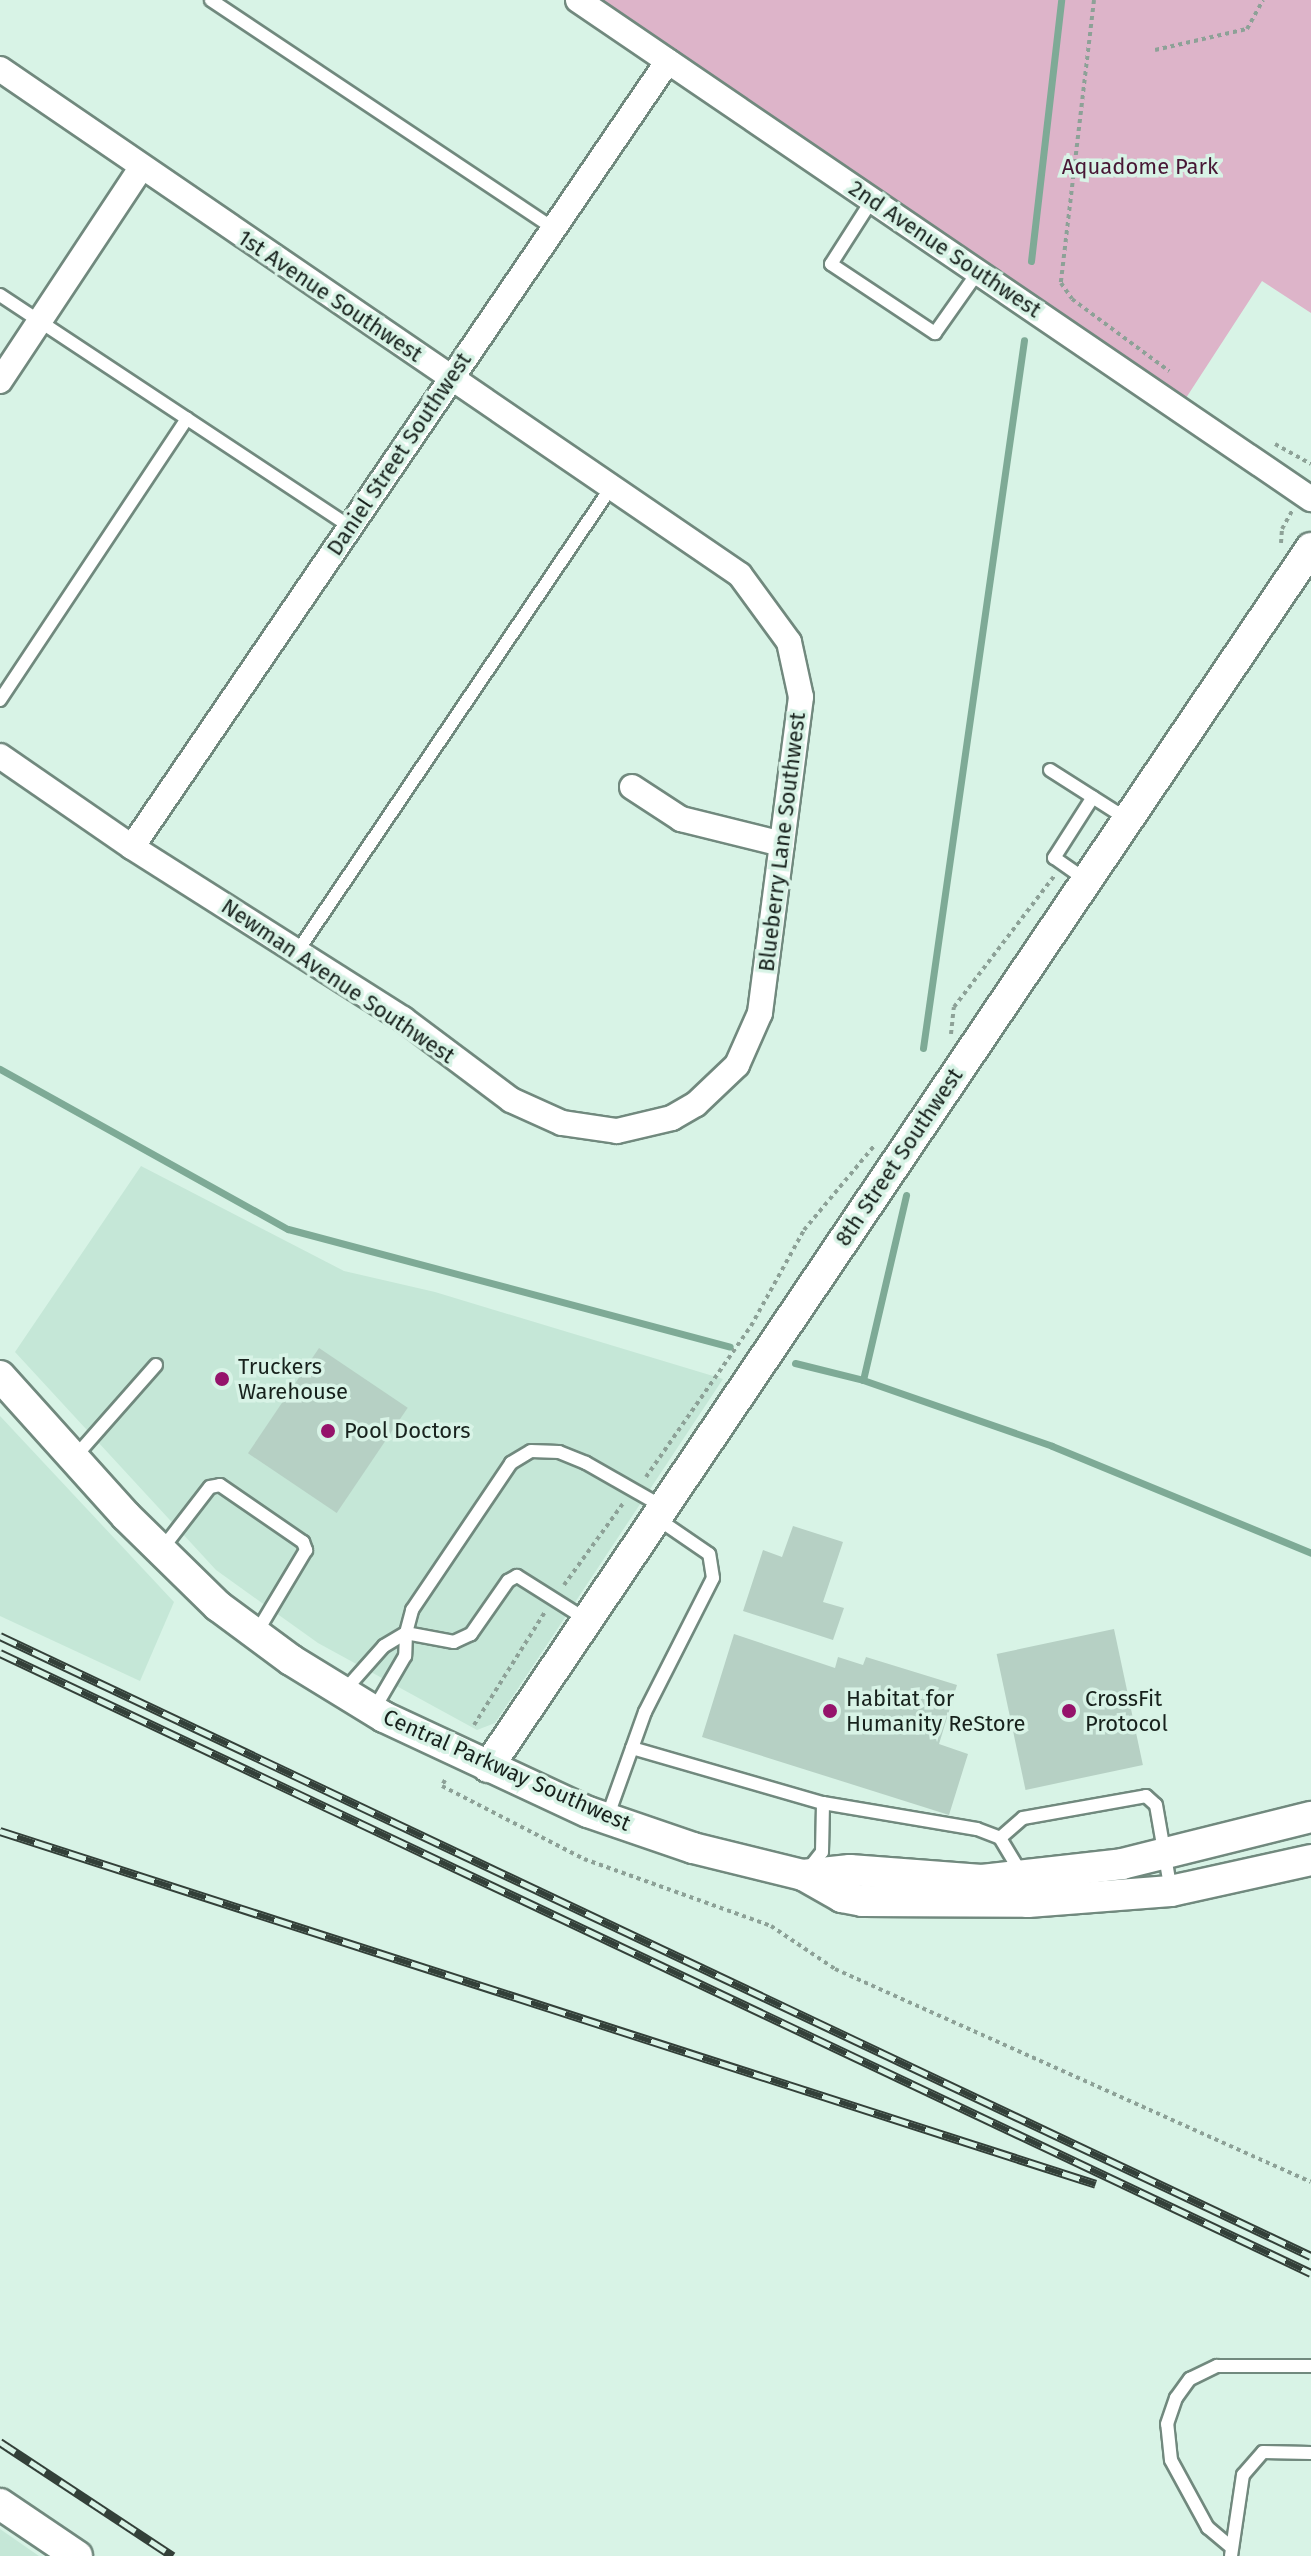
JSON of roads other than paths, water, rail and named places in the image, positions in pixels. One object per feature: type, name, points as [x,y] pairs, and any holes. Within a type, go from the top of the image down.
[{"type":"street","name":"2nd Avenue Southwest","points":[[578,0],[978,272],[1302,504]]},
{"type":"street","name":"Daniel Street Southwest","points":[[132,847],[668,61]]},
{"type":"street","name":"1st Avenue Southwest","points":[[0,69],[740,575]]},
{"type":"street","points":[[0,381],[141,168]]},
{"type":"street","name":"8th Street Southwest","points":[[488,1767],[787,1322],[1075,872],[1127,819],[1311,548]]},
{"type":"street","name":"Blueberry Lane Southwest","points":[[696,1104],[737,1065],[760,1013],[801,697],[789,642],[740,575]]},
{"type":"street","name":"Newman Avenue Southwest","points":[[0,756],[132,847],[403,1019],[511,1100],[562,1123],[617,1131],[672,1118],[696,1104]]},
{"type":"street","points":[[632,787],[681,819],[782,844]]},
{"type":"street","name":"Central Parkway Southwest","points":[[0,1376],[160,1552],[256,1634],[373,1711],[488,1767],[607,1818],[693,1848],[803,1875],[842,1897],[862,1901],[1028,1902],[1171,1891],[1311,1860]]},
{"type":"street","name":"Central Parkway Southwest","points":[[803,1875],[850,1870],[982,1880],[1166,1854],[1311,1817]]},
{"type":"street","points":[[0,2504],[77,2556]]},
{"type":"lane","points":[[211,0],[553,228]]},
{"type":"lane","points":[[872,200],[831,264],[935,333],[978,272]]},
{"type":"lane","points":[[0,295],[350,527]]},
{"type":"lane","points":[[0,700],[187,419]]},
{"type":"lane","points":[[297,952],[612,486]]},
{"type":"lane","points":[[1050,770],[1127,819]]},
{"type":"lane","points":[[1075,872],[1054,858],[1093,797]]},
{"type":"lane","points":[[74,1458],[156,1365]]},
{"type":"lane","points":[[373,1711],[405,1656],[406,1633],[412,1610],[511,1463],[531,1451],[559,1452],[634,1491],[709,1554],[713,1578],[645,1712],[607,1818]]},
{"type":"lane","points":[[160,1552],[210,1487],[220,1485],[303,1542],[306,1550],[256,1634]]},
{"type":"lane","points":[[343,1692],[384,1646],[406,1633],[454,1642],[471,1634],[508,1581],[517,1576],[587,1620]]},
{"type":"lane","points":[[632,1748],[823,1803],[977,1829],[1000,1838],[1023,1875]]},
{"type":"lane","points":[[1000,1838],[1023,1818],[1146,1796],[1156,1805],[1171,1891]]},
{"type":"lane","points":[[803,1875],[822,1852],[823,1803]]},
{"type":"lane","points":[[1231,2552],[1208,2528],[1171,2460],[1167,2424],[1176,2398],[1190,2379],[1217,2366],[1311,2366]]},
{"type":"lane","points":[[1231,2552],[1243,2475],[1263,2452],[1311,2453]]},
{"type":"waterway","points":[[1031,261],[1061,0]]},
{"type":"waterway","points":[[923,1048],[1024,340]]},
{"type":"waterway","points":[[0,1069],[288,1229],[730,1347]]},
{"type":"waterway","points":[[863,1380],[906,1195]]},
{"type":"waterway","points":[[795,1363],[863,1380],[1052,1446],[1311,1553]]},
{"type":"railway","points":[[0,1636],[1311,2256]]},
{"type":"railway","points":[[0,1653],[1311,2273]]},
{"type":"railway","points":[[0,1831],[1096,2184]]},
{"type":"railway","points":[[0,2442],[173,2556]]},
{"type":"place","name":"Truckers Warehouse","points":[[222,1379]]},
{"type":"place","name":"Pool Doctors","points":[[328,1431]]},
{"type":"place","name":"Habitat for Humanity ReStore","points":[[830,1711]]},
{"type":"place","name":"CrossFit Protocol","points":[[1069,1711]]},
{"type":"park label","name":"Aquadome Park","points":[[1140,167]]}]
